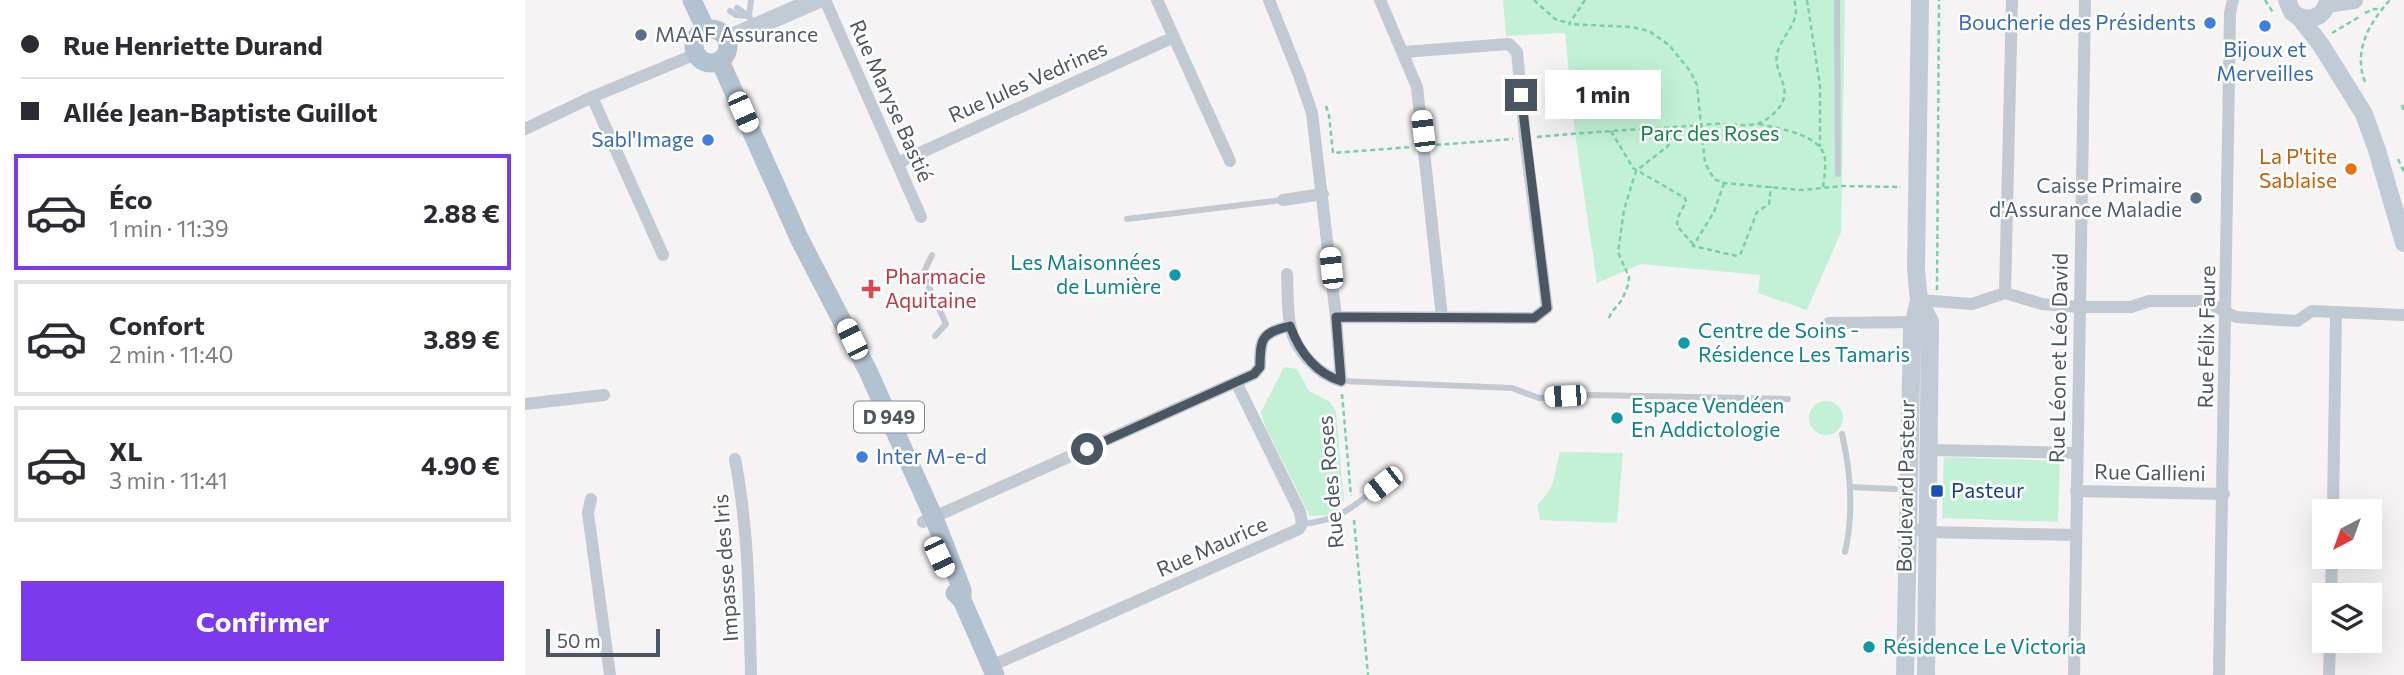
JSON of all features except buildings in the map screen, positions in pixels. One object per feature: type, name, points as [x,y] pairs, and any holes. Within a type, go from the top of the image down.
[{"type":"main road","points":[[692,0],[705,30]]},
{"type":"main road","points":[[705,30],[719,30],[727,39],[728,51],[720,61],[706,63],[696,54],[695,40],[705,30]]},
{"type":"main road","name":"D 949","points":[[720,61],[800,240],[864,361],[928,520],[962,590],[962,600],[993,670]]},
{"type":"street","points":[[727,39],[752,21],[817,0]]},
{"type":"street","name":"Rue Maryse Bastié","points":[[825,0],[921,217]]},
{"type":"street","points":[[1157,0],[1230,161]]},
{"type":"street","points":[[1269,0],[1312,113],[1323,194],[1341,381],[1324,373],[1304,354],[1290,326],[1287,274]]},
{"type":"street","points":[[1380,0],[1417,87],[1442,317]]},
{"type":"street","name":"Boulevard Pasteur","points":[[1920,0],[1916,270],[1928,300],[1930,322],[1926,675]]},
{"type":"street","points":[[2005,293],[2012,0]]},
{"type":"street","name":"Rue Léon et Léo David","points":[[2074,675],[2085,0]]},
{"type":"street","name":"Rue Félix Faure","points":[[2219,675],[2230,13],[2234,0]]},
{"type":"street","points":[[2288,7],[2313,19],[2326,5],[2354,0]]},
{"type":"street","points":[[2321,45],[2326,5]]},
{"type":"street","points":[[2288,7],[2321,45],[2364,114],[2404,243]]},
{"type":"street","name":"Rue Jules Vedrines","points":[[898,163],[1174,37]]},
{"type":"street","points":[[1336,317],[1534,318],[1547,308],[1517,52],[1510,44],[1403,52]]},
{"type":"street","points":[[525,129],[592,97],[696,54]]},
{"type":"street","points":[[592,97],[663,255]]},
{"type":"street","points":[[1283,200],[1323,194]]},
{"type":"street","points":[[1928,300],[1972,304],[2005,293],[2042,304],[2079,307],[2131,307],[2149,301],[2204,301],[2237,317],[2297,321],[2312,312],[2404,315]]},
{"type":"street","name":"Boulevard Pasteur","points":[[1905,675],[1907,528],[1901,489],[1913,322],[1928,300]]},
{"type":"street","points":[[2333,499],[2336,312]]},
{"type":"street","points":[[1829,323],[1913,322]]},
{"type":"street","points":[[928,520],[1236,382],[1258,370],[1259,349],[1264,337],[1290,326]]},
{"type":"street","points":[[1236,382],[1300,512],[1302,524]]},
{"type":"street","points":[[525,404],[604,395]]},
{"type":"street","points":[[1930,450],[2077,453]]},
{"type":"street","name":"Impasse des Iris","points":[[735,459],[748,544],[751,675]]},
{"type":"street","points":[[1901,489],[1927,489]]},
{"type":"street","name":"Rue Gallieni","points":[[2077,491],[2224,494]]},
{"type":"street","points":[[591,499],[588,513],[610,675]]},
{"type":"street","name":"Rue Maurice","points":[[993,670],[1295,532],[1302,524]]},
{"type":"street","points":[[1907,528],[1927,532],[2076,535]]},
{"type":"street","points":[[2329,675],[2330,653]]},
{"type":"lane","points":[[751,0],[752,21]]},
{"type":"lane","points":[[1837,0],[1838,174]]},
{"type":"lane","points":[[734,9],[752,21]]},
{"type":"lane","points":[[1127,219],[1283,200]]},
{"type":"lane","points":[[932,255],[923,274],[946,324],[935,337]]},
{"type":"lane","points":[[1341,381],[1511,388],[1539,398],[1591,395],[1788,399]]},
{"type":"lane","points":[[1842,434],[1847,457],[1851,513],[1845,552]]},
{"type":"lane","points":[[1302,524],[1334,519],[1383,484]]},
{"type":"lane","points":[[1850,486],[1901,489]]},
{"type":"path","points":[[1534,0],[1555,19],[1569,24],[1632,27],[1649,31],[1669,45],[1690,71],[1697,85],[1705,163],[1714,179],[1724,183],[1802,190],[1842,186],[1918,188]]},
{"type":"path","points":[[1569,24],[1585,0]]},
{"type":"path","points":[[1758,124],[1781,106],[1785,96],[1776,57],[1796,19],[1797,8],[1794,0]]},
{"type":"path","points":[[1807,0],[1820,86],[1820,147],[1825,158],[1823,188]]},
{"type":"path","points":[[1928,300],[1939,0]]},
{"type":"path","points":[[2367,88],[2362,75],[2363,40],[2390,0]]},
{"type":"path","points":[[1324,102],[1329,115],[1333,153],[1611,131],[1758,124],[1796,133],[1820,147]]},
{"type":"path","points":[[2404,106],[2402,105],[2404,112]]},
{"type":"path","points":[[1609,318],[1622,300],[1628,285],[1629,277],[1618,252],[1624,211],[1636,171],[1668,146],[1675,127]]},
{"type":"path","points":[[1611,131],[1636,171],[1685,198],[1677,226],[1694,247],[1740,255],[1758,212],[1769,204],[1771,186]]},
{"type":"path","points":[[2397,158],[2404,172]]},
{"type":"path","points":[[1693,244],[1714,212],[1724,183]]},
{"type":"path","name":"Rue des Roses","points":[[1341,381],[1368,675]]},
{"type":"green space","name":"Parc des Roses","points":[[1503,0],[1845,0],[1841,232],[1807,310],[1758,293],[1760,275],[1641,264],[1597,283],[1575,133],[1565,33],[1506,36]]},
{"type":"green space","points":[[1284,367],[1297,369],[1309,391],[1330,402],[1336,412],[1344,501],[1333,515],[1310,516],[1266,428],[1261,412]]},
{"type":"green space","points":[[1826,401],[1838,406],[1843,418],[1838,430],[1826,435],[1814,430],[1809,418],[1814,406]]},
{"type":"green space","points":[[1560,452],[1623,453],[1617,523],[1540,520],[1537,505],[1551,486]]},
{"type":"green space","points":[[1944,457],[2060,461],[2058,522],[1942,518]]},
{"type":"place","name":"Boucherie des Présidents","points":[[2210,23]]},
{"type":"place","name":"Bijoux et Merveilles","points":[[2265,26]]},
{"type":"place","name":"MAAF Assurance","points":[[641,35]]},
{"type":"place","name":"Sabl'Image","points":[[708,140]]},
{"type":"place","name":"La P'tite Sablaise","points":[[2351,169]]},
{"type":"place","name":"Caisse Primaire d'Assurance Maladie","points":[[2196,198]]},
{"type":"place","name":"Les Maisonnées de Lumière","points":[[1175,275]]},
{"type":"place","name":"Pharmacie Aquitaine","points":[[871,289]]},
{"type":"place","name":"Centre de Soins - Résidence Les Tamaris","points":[[1684,343]]},
{"type":"place","name":"Espace Vendéen En Addictologie","points":[[1617,418]]},
{"type":"place","name":"Inter M-e-d","points":[[862,457]]},
{"type":"place","name":"Pasteur","points":[[1937,491]]},
{"type":"place","name":"Résidence Le Victoria","points":[[1869,647]]},
{"type":"route","points":[[1087,449],[1254,374],[1260,367],[1259,349],[1264,337],[1280,329],[1290,326],[1304,354],[1324,373],[1341,381],[1336,317],[1534,318],[1547,308],[1521,95]]}]
